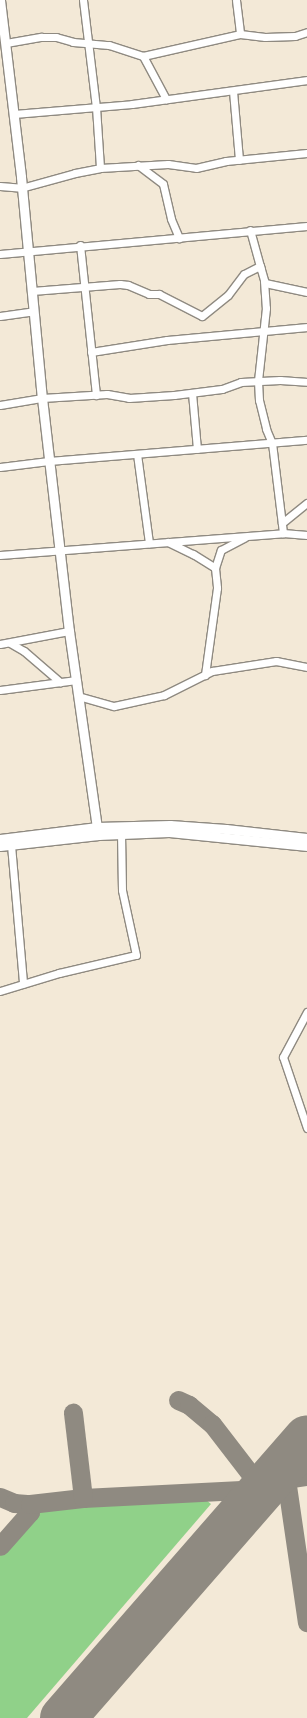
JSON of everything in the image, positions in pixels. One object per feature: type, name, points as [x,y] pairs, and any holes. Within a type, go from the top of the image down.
[{"type":"street","points":[[0,0],[14,114],[49,461],[69,630],[98,831]]},
{"type":"street","points":[[83,0],[96,107],[100,168]]},
{"type":"street","points":[[236,0],[240,34]]},
{"type":"street","points":[[6,43],[49,37],[73,42],[89,42],[109,45],[143,56],[240,34],[265,37],[295,36],[307,32]]},
{"type":"street","points":[[143,56],[166,99]]},
{"type":"street","points":[[14,114],[166,99],[307,80]]},
{"type":"street","points":[[233,91],[239,160]]},
{"type":"street","points":[[0,186],[21,188],[75,173],[100,168],[168,164],[196,168],[239,160],[307,153]]},
{"type":"street","points":[[138,165],[163,184],[171,219],[179,238]]},
{"type":"street","points":[[0,254],[80,245],[179,238],[250,230],[307,226]]},
{"type":"street","points":[[250,230],[264,284]]},
{"type":"street","points":[[80,245],[96,395]]},
{"type":"street","points":[[32,291],[84,286],[128,285],[149,294],[159,294],[202,316],[228,295],[244,274],[255,267],[260,266],[264,284],[266,308],[258,381],[261,411],[272,443],[283,533]]},
{"type":"street","points":[[264,284],[307,292]]},
{"type":"street","points":[[0,316],[34,311]]},
{"type":"street","points":[[91,352],[167,340],[307,327]]},
{"type":"street","points":[[0,405],[42,398],[107,394],[129,398],[192,393],[222,389],[241,382],[280,380],[307,382]]},
{"type":"street","points":[[192,393],[197,449]]},
{"type":"street","points":[[0,467],[49,461],[307,440]]},
{"type":"street","points":[[137,454],[149,543]]},
{"type":"street","points":[[282,523],[307,503]]},
{"type":"street","points":[[0,555],[283,533],[307,535]]},
{"type":"street","points":[[205,674],[217,588],[215,568],[221,550],[248,536]]},
{"type":"street","points":[[168,542],[194,554],[215,568]]},
{"type":"street","points":[[0,644],[69,630]]},
{"type":"street","points":[[10,643],[24,651],[60,682]]},
{"type":"street","points":[[78,696],[114,706],[164,695],[212,671],[276,661],[307,667]]},
{"type":"street","points":[[0,690],[76,680]]},
{"type":"street","points":[[0,839],[170,825],[226,829],[307,838]]},
{"type":"street","points":[[0,846],[98,831],[121,834],[170,832],[307,846]]},
{"type":"street","points":[[0,990],[59,972],[136,955],[122,890],[121,834]]},
{"type":"street","points":[[11,845],[23,983]]},
{"type":"street","points":[[307,1012],[283,1057],[307,1128]]},
{"type":"green space","points":[[198,1499],[206,1500],[211,1504],[27,1718],[0,1718],[0,1552],[43,1509]]},
{"type":"taxiway","points":[[178,1400],[189,1405],[212,1424],[262,1489]]},
{"type":"taxiway","points":[[30,1504],[83,1498],[73,1413]]},
{"type":"taxiway","points":[[284,1465],[307,1622]]},
{"type":"taxiway","points":[[83,1498],[262,1489],[285,1479],[307,1476]]},
{"type":"taxiway","points":[[0,1497],[14,1503],[30,1504],[30,1512],[0,1546]]},
{"type":"runway","points":[[63,1718],[307,1438]]}]
